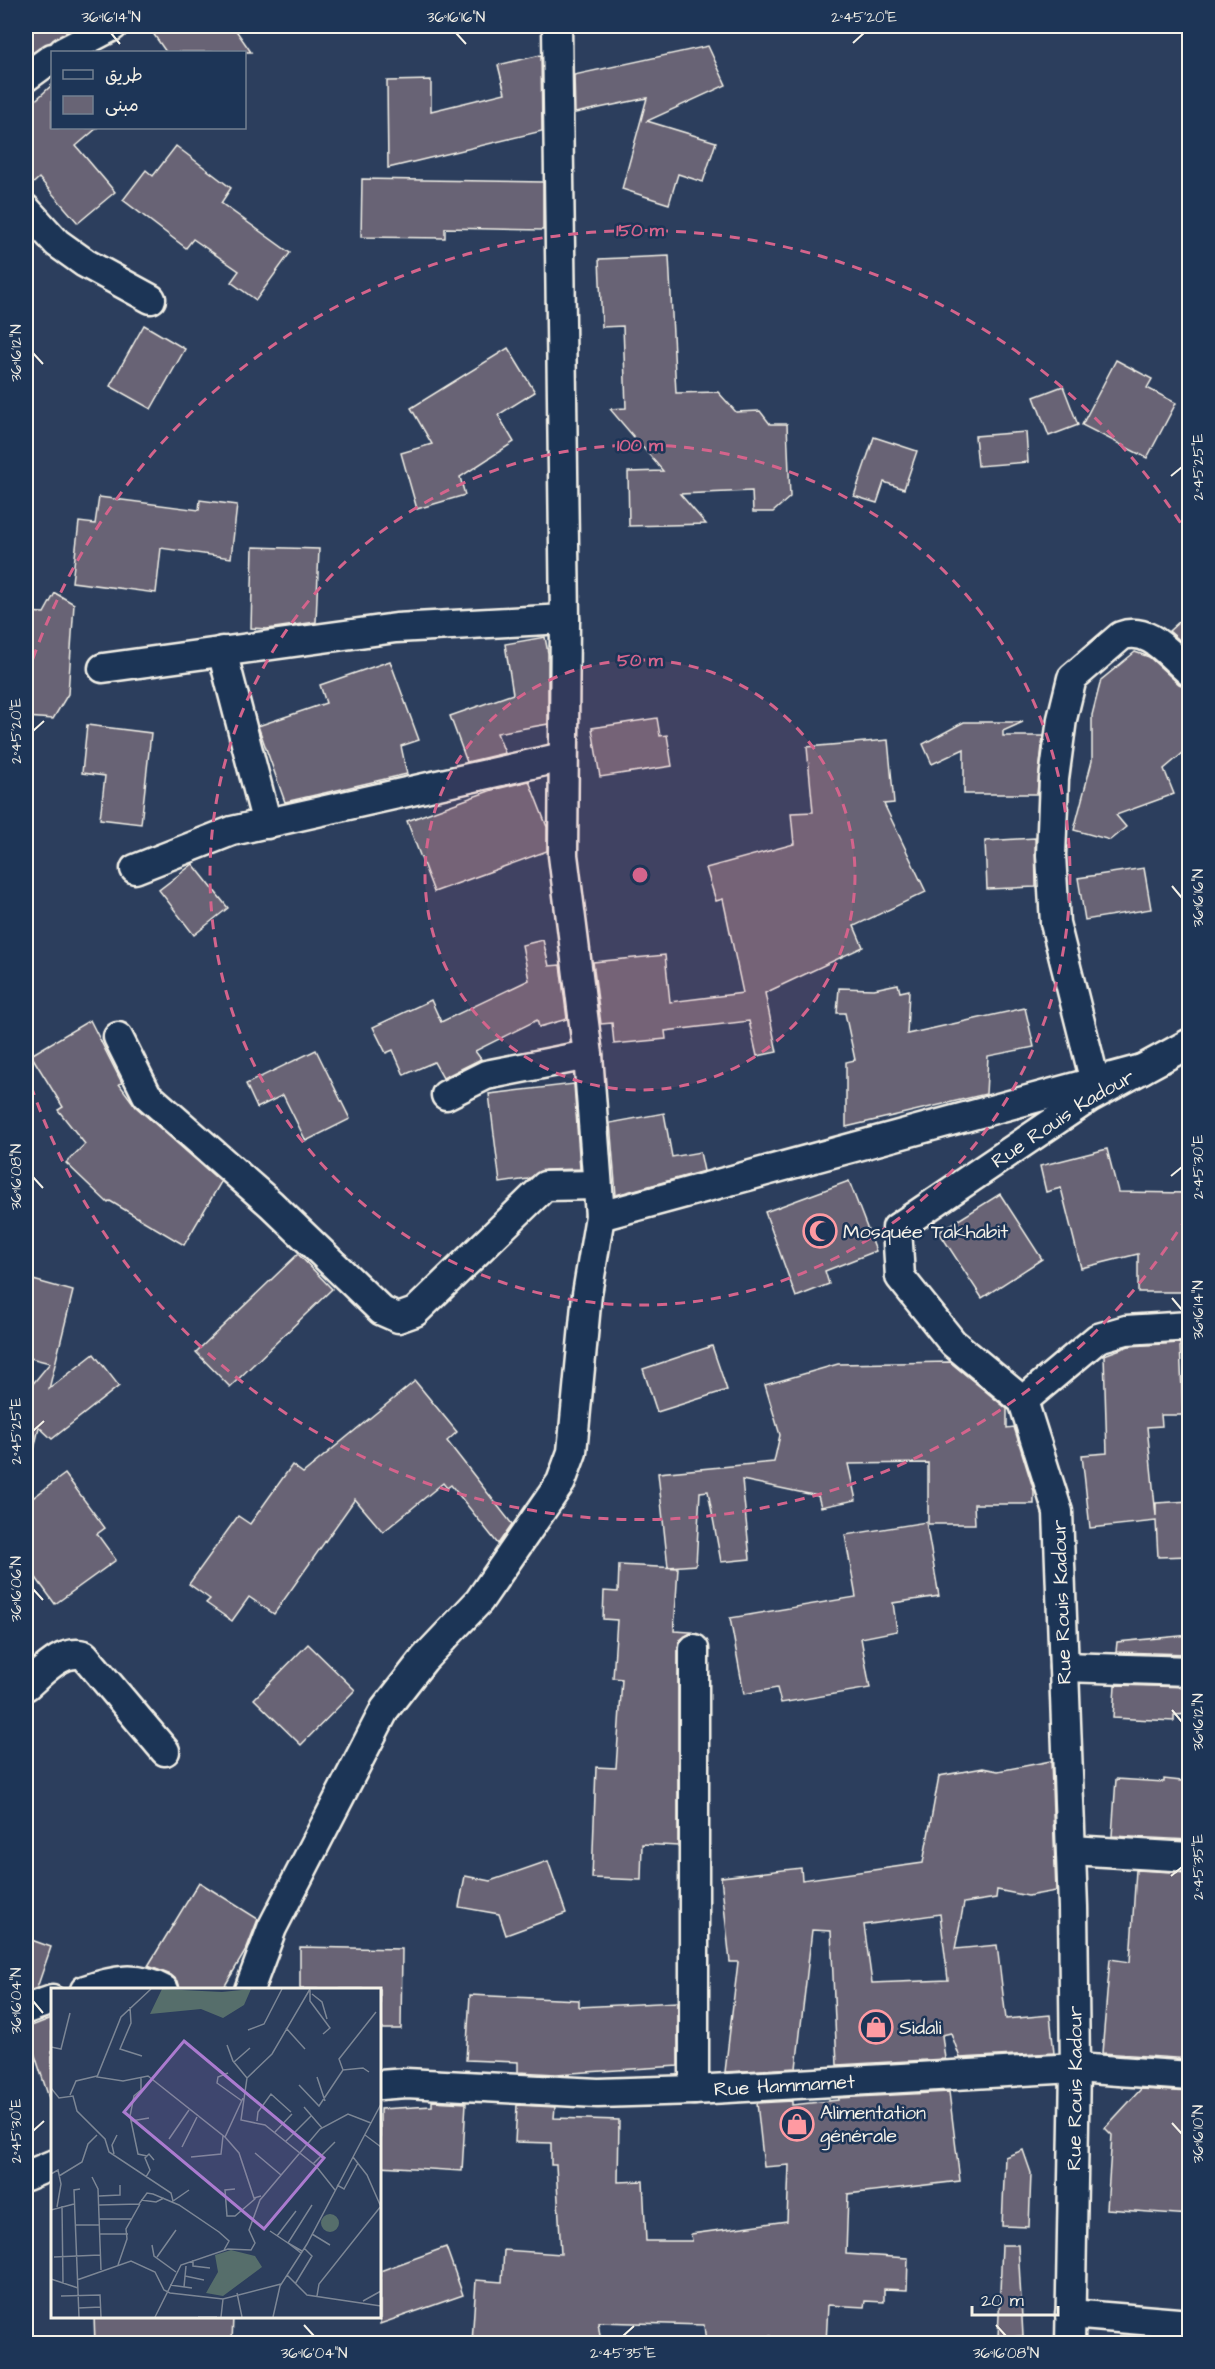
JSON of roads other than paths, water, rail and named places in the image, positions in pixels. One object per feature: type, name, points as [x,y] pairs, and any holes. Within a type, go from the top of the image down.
[{"type":"street","points":[[65,51],[113,26]]},
{"type":"street","points":[[249,1988],[272,1928],[385,1709],[424,1659],[479,1601],[561,1482],[572,1452],[587,1294],[600,1216],[588,1055],[562,855],[565,619],[557,26]]},
{"type":"street","points":[[26,77],[51,59]]},
{"type":"street","points":[[26,208],[57,243],[86,263],[152,299]]},
{"type":"street","points":[[103,668],[396,628],[565,619]]},
{"type":"street","points":[[1095,1082],[1054,923],[1051,855],[1054,779],[1062,719],[1072,678],[1121,636],[1130,633],[1141,634],[1157,642],[1190,672]]},
{"type":"street","points":[[222,651],[267,824]]},
{"type":"street","points":[[135,869],[232,831],[563,757]]},
{"type":"street","points":[[118,1037],[147,1095],[271,1204],[382,1311],[398,1318],[415,1312],[545,1186],[597,1185]]},
{"type":"street","name":"Rue Rouis Kadour","points":[[1070,2343],[1075,2068],[1071,1850],[1058,1512],[1023,1401],[953,1343],[900,1277],[897,1228],[1089,1098],[1190,1043]]},
{"type":"street","points":[[446,1095],[486,1075],[588,1055]]},
{"type":"street","points":[[600,1216],[1142,1069]]},
{"type":"street","points":[[1023,1401],[1098,1338],[1126,1330],[1190,1326]]},
{"type":"street","points":[[694,1649],[694,2090]]},
{"type":"street","points":[[26,1686],[64,1655],[72,1652],[84,1655],[165,1751]]},
{"type":"street","points":[[1064,1667],[1190,1671]]},
{"type":"street","points":[[1071,1850],[1190,1857]]},
{"type":"street","points":[[88,1988],[117,1979],[138,1980],[161,1988]]},
{"type":"street","points":[[26,2009],[51,2000]]},
{"type":"street","name":"Rue Hammamet","points":[[381,2085],[406,2083],[598,2093],[694,2090],[1075,2068],[1190,2076]]},
{"type":"street","points":[[26,2176],[51,2165]]},
{"type":"street","points":[[1070,2314],[1190,2324]]},
{"type":"place","name":"Mosquée Takhabit","points":[[820,1231]]},
{"type":"place","name":"Sidali","points":[[876,2027]]},
{"type":"place","name":"Alimentation générale","points":[[797,2124]]}]
